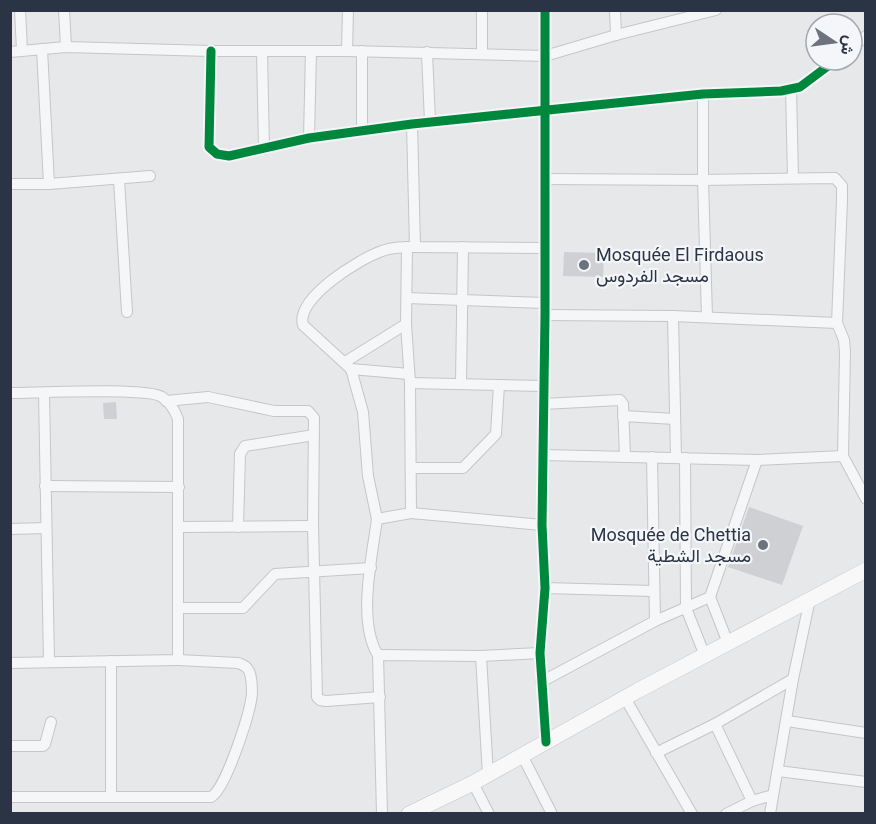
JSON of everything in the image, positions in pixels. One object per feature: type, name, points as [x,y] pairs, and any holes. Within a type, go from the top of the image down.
[{"type":"street","points":[[20,10],[22,50]]},
{"type":"street","points":[[64,10],[66,47]]},
{"type":"street","points":[[347,51],[348,10]]},
{"type":"street","points":[[482,10],[482,54]]},
{"type":"street","points":[[545,10],[546,315],[542,525],[545,588],[540,653],[546,742]]},
{"type":"street","points":[[615,10],[616,35]]},
{"type":"street","points":[[10,52],[66,47],[545,56],[616,35],[716,10]]},
{"type":"street","points":[[42,49],[49,184]]},
{"type":"street","points":[[212,51],[209,147],[217,154],[228,156],[309,138],[412,124],[703,94],[791,89],[800,87],[820,72]]},
{"type":"street","points":[[261,51],[264,149]]},
{"type":"street","points":[[309,138],[310,51]]},
{"type":"street","points":[[362,51],[362,131]]},
{"type":"street","points":[[427,52],[430,122]]},
{"type":"street","points":[[791,89],[794,178]]},
{"type":"street","points":[[703,94],[707,317]]},
{"type":"street","points":[[411,513],[406,324],[411,247],[412,124]]},
{"type":"street","points":[[10,184],[49,184],[150,176]]},
{"type":"street","points":[[545,178],[703,180],[832,177],[838,179],[842,186],[837,323],[844,340],[845,352],[843,456],[866,499]]},
{"type":"street","points":[[119,179],[127,312]]},
{"type":"street","points":[[543,386],[461,384],[409,378],[348,365],[303,325],[302,317],[305,309],[323,287],[350,266],[384,250],[411,247],[544,248]]},
{"type":"street","points":[[461,384],[463,247]]},
{"type":"street","points":[[407,298],[545,303]]},
{"type":"street","points":[[546,315],[673,316],[837,323]]},
{"type":"street","points":[[673,316],[675,419],[680,458],[686,608],[705,656]]},
{"type":"street","points":[[348,365],[406,324]]},
{"type":"street","points":[[348,365],[363,411],[368,476],[377,519],[367,618],[369,637],[378,655],[382,813]]},
{"type":"street","points":[[411,468],[463,468],[496,434],[499,385]]},
{"type":"street","points":[[10,393],[138,392],[162,397],[175,410],[178,419],[178,660]]},
{"type":"street","points":[[44,393],[48,662]]},
{"type":"street","points":[[166,401],[208,397],[274,411],[308,411],[314,418],[313,526],[317,697],[326,701],[380,697]]},
{"type":"street","points":[[543,404],[620,400],[623,404],[624,457]]},
{"type":"street","points":[[623,416],[675,419]]},
{"type":"street","points":[[238,526],[242,448],[314,435]]},
{"type":"street","points":[[543,455],[757,460],[843,456]]},
{"type":"street","points":[[652,457],[655,621]]},
{"type":"street","points":[[728,643],[710,597],[757,460]]},
{"type":"street","points":[[45,486],[178,487]]},
{"type":"street","points":[[377,519],[411,513],[542,525]]},
{"type":"street","points":[[179,527],[313,526]]},
{"type":"street","points":[[10,529],[46,528]]},
{"type":"street","points":[[179,608],[243,608],[272,575],[371,568]]},
{"type":"street","points":[[409,813],[473,783],[625,698],[866,570]]},
{"type":"street","points":[[545,588],[653,591]]},
{"type":"street","points":[[541,682],[655,621],[710,597]]},
{"type":"street","points":[[770,813],[793,680],[810,599]]},
{"type":"street","points":[[378,655],[481,656],[540,653]]},
{"type":"street","points":[[481,656],[488,775]]},
{"type":"street","points":[[10,663],[178,660],[238,663],[249,670],[252,691],[245,722],[221,788],[211,797],[10,797]]},
{"type":"street","points":[[111,661],[111,797]]},
{"type":"street","points":[[656,753],[715,724],[793,680]]},
{"type":"street","points":[[625,698],[692,813]]},
{"type":"street","points":[[787,721],[866,733]]},
{"type":"street","points":[[10,746],[43,746],[51,722]]},
{"type":"street","points":[[715,724],[752,801]]},
{"type":"street","points":[[522,755],[552,813]]},
{"type":"street","points":[[778,771],[866,782]]},
{"type":"street","points":[[473,783],[489,813]]},
{"type":"street","points":[[726,813],[752,801],[773,795]]},
{"type":"building","name":"Mosquée El Firdaous مسجد الفردوس","points":[[564,252],[604,253],[603,277],[563,276]]},
{"type":"building","points":[[116,402],[117,419],[104,419],[103,403]]},
{"type":"building","name":"Mosquée de Chettia مسجد الشطية","points":[[749,507],[803,526],[782,585],[728,567]]},
{"type":"cycle path","points":[[545,10],[542,525],[545,588],[540,653],[546,742]]},
{"type":"cycle path","points":[[211,51],[209,147],[217,154],[229,156],[309,138],[412,124],[703,94],[781,91],[800,87],[820,72]]},
{"type":"place","name":"Mosquée El Firdaous مسجد الفردوس","points":[[584,265]]},
{"type":"place","name":"Mosquée de Chettia مسجد الشطية","points":[[763,545]]}]
